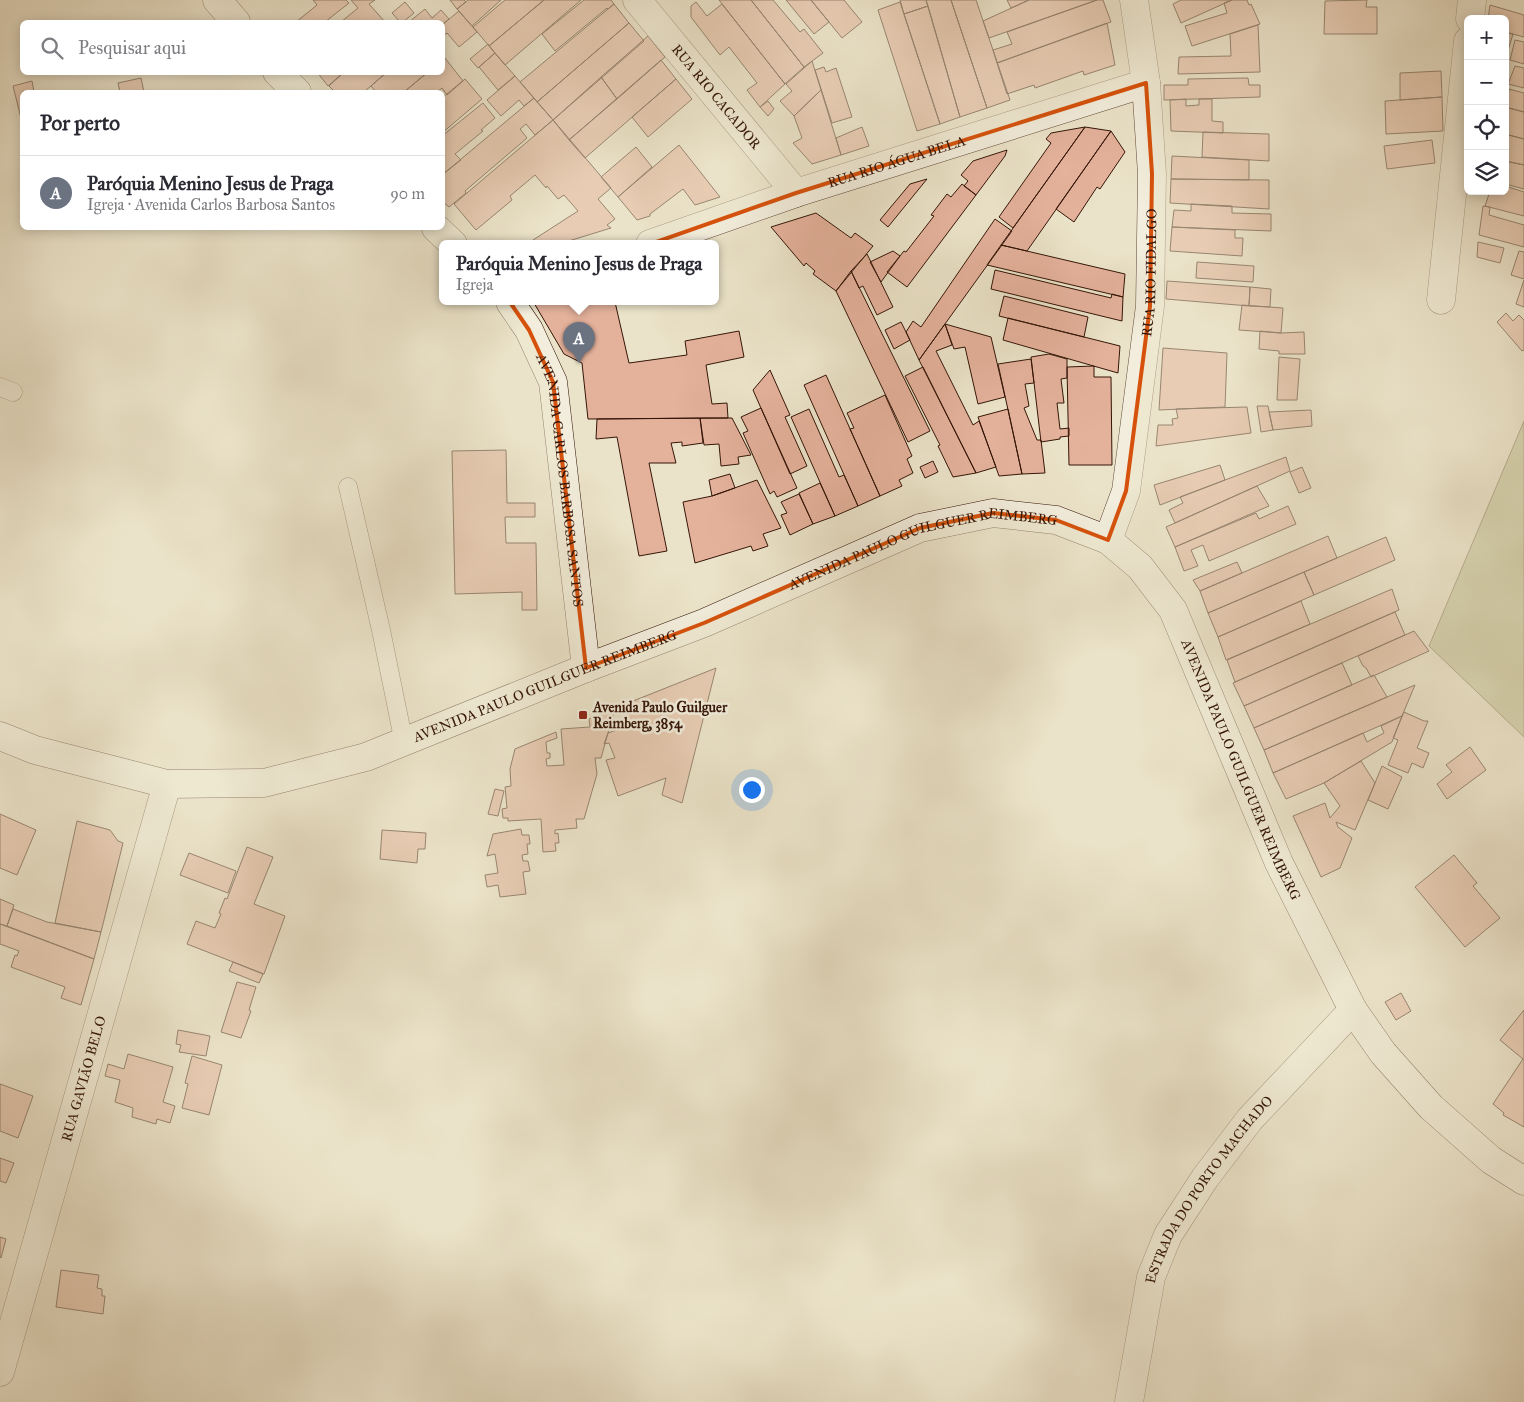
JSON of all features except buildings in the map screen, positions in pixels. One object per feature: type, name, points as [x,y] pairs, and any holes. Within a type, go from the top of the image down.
[{"type":"street","name":"RUA RIO FIDALGO","points":[[1108,540],[1126,491],[1150,306],[1152,174],[1146,83],[1134,0]]},
{"type":"street","points":[[1470,15],[1472,0]]},
{"type":"street","name":"RUA RIO CACADOR","points":[[647,4],[796,193]]},
{"type":"street","points":[[1441,300],[1466,60]]},
{"type":"street","points":[[280,75],[295,90]]},
{"type":"street","name":"RUA RIO ÁGUA BELA","points":[[661,240],[796,193],[1146,83]]},
{"type":"street","points":[[438,230],[449,240]]},
{"type":"street","name":"AVENIDA CARLOS BARBOSA SANTOS","points":[[512,305],[529,330],[553,382],[586,668]]},
{"type":"street","name":"AVENIDA PAULO GUILGUER REIMBERG","points":[[0,736],[35,750],[166,784],[264,784],[366,758],[586,668],[704,623],[920,528],[993,513],[1056,520],[1108,540],[1140,567],[1173,610],[1280,863],[1353,1010],[1383,1053],[1431,1107],[1491,1160],[1524,1181]]},
{"type":"street","name":"RUA GAVIÃO BELO","points":[[0,1372],[166,784]]},
{"type":"street","name":"ESTRADA DO PORTO MACHADO","points":[[1129,1402],[1151,1276],[1168,1235],[1205,1178],[1250,1119],[1353,1010]]},
{"type":"lane","points":[[348,487],[381,630],[404,742]]},
{"type":"highlighted area","points":[[1146,83],[1152,174],[1150,306],[1126,491],[1108,540],[1056,520],[993,513],[920,528],[704,623],[586,668],[553,382],[529,330],[505,295],[796,193]]},
{"type":"green space","points":[[1524,421],[1524,737],[1429,646]]},
{"type":"place","name":"Paróquia Menino Jesus de Praga","points":[[579,363]]},
{"type":"place","name":"Avenida Paulo Guilguer Reimberg, 3854","points":[[583,715]]}]
